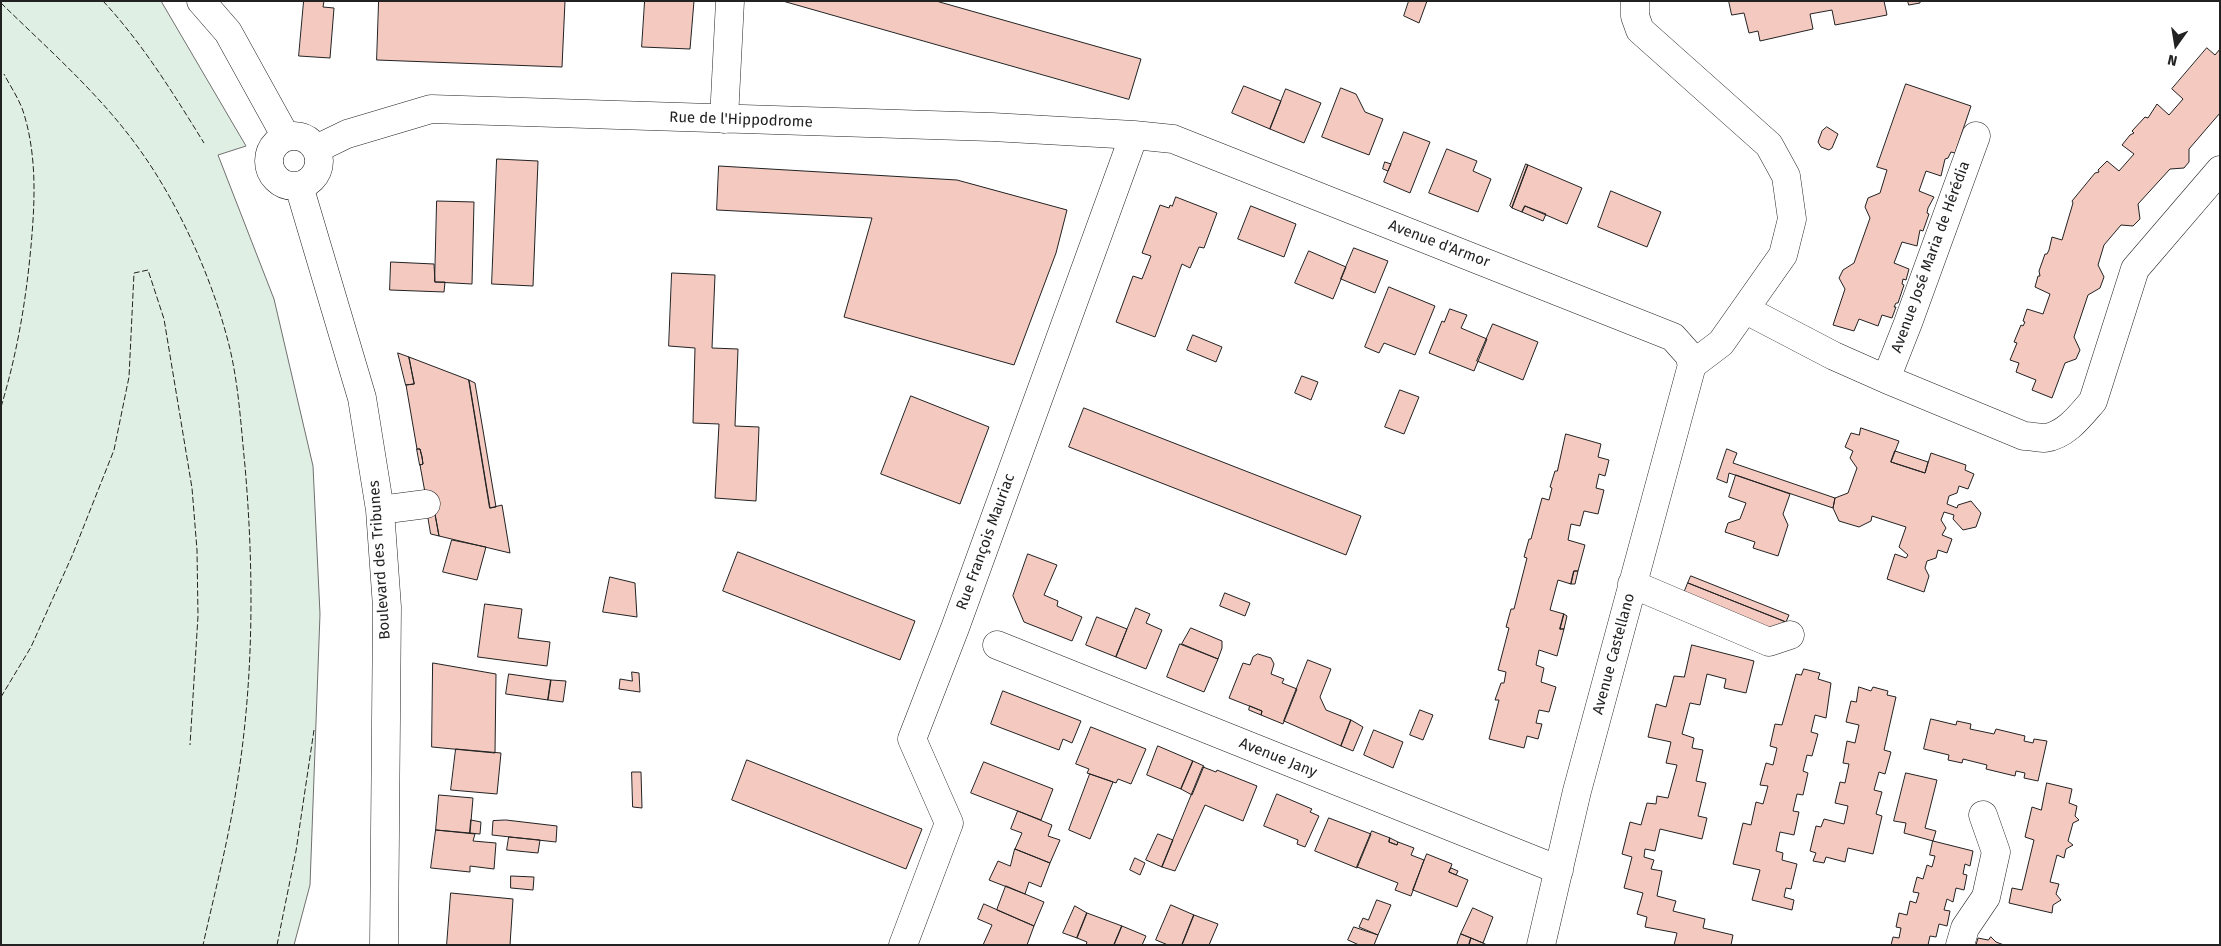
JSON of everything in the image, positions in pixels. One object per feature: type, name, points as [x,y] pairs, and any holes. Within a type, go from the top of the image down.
[{"type":"street","points":[[201,1],[228,32],[286,136]]},
{"type":"street","points":[[724,119],[730,1]]},
{"type":"street","points":[[1635,1],[1635,16],[1640,30],[1769,145],[1786,176],[1792,219],[1783,255],[1721,343],[1692,365]]},
{"type":"street","name":"Rue de l'Hippodrome","points":[[316,148],[347,134],[431,110],[992,127],[1134,135],[1173,140]]},
{"type":"street","name":"Rue François Mauriac","points":[[903,945],[949,823],[912,739],[955,628],[1134,135]]},
{"type":"street","points":[[286,136],[303,138],[316,148],[318,156],[317,172],[313,178],[299,186],[282,184],[270,172],[269,155],[272,147],[286,136]]},
{"type":"street","name":"Avenue José Maria de Hérédia","points":[[1886,379],[1976,136]]},
{"type":"street","name":"Avenue d'Armor","points":[[1173,140],[1673,337],[1689,355],[1692,365]]},
{"type":"street","points":[[1746,310],[1834,356],[1886,379],[2024,436],[2045,438],[2062,432],[2078,419],[2092,401],[2135,270],[2220,170]]},
{"type":"street","name":"Boulevard des Tribunes","points":[[299,186],[362,398],[380,510],[387,607],[384,945]]},
{"type":"street","name":"Avenue Castellano","points":[[1541,945],[1580,782],[1692,365]]},
{"type":"street","points":[[380,510],[426,504]]},
{"type":"street","points":[[1632,584],[1780,638]]},
{"type":"street","name":"Avenue Jany","points":[[997,645],[1559,870]]},
{"type":"street","points":[[1960,945],[1965,928],[1986,897],[1996,852],[1983,815]]},
{"type":"green space","points":[[1,1],[161,1],[246,146],[218,155],[274,299],[313,466],[320,614],[310,885],[294,945],[1,945]]},
{"type":"building","points":[[304,1],[324,1],[323,7],[334,8],[330,58],[299,56]]},
{"type":"building","points":[[379,1],[565,1],[562,67],[377,60]]},
{"type":"building","points":[[645,1],[694,1],[690,49],[642,47]]},
{"type":"building","points":[[783,1],[936,1],[1141,59],[1129,99]]},
{"type":"building","points":[[1409,1],[1427,1],[1419,23],[1404,16]]},
{"type":"building","points":[[1729,1],[1884,1],[1887,15],[1835,25],[1832,10],[1810,14],[1813,29],[1760,41],[1758,31],[1749,33],[1744,13],[1732,15]]},
{"type":"building","points":[[1908,1],[1920,1],[1920,3],[1909,5]]},
{"type":"building","points":[[2207,48],[2215,55],[2220,49],[2220,113],[2189,149],[2189,162],[2184,168],[2170,169],[2138,204],[2140,219],[2133,226],[2121,225],[2104,245],[2098,265],[2104,277],[2100,288],[2088,295],[2074,337],[2080,350],[2076,359],[2065,363],[2052,398],[2032,390],[2036,380],[2016,372],[2019,363],[2010,360],[2017,343],[2014,342],[2021,325],[2023,326],[2025,322],[2023,321],[2027,309],[2043,314],[2050,294],[2035,287],[2052,237],[2062,240],[2072,201],[2095,173],[2099,172],[2098,170],[2107,161],[2119,171],[2134,154],[2122,145],[2134,133],[2132,131],[2145,117],[2148,118],[2157,104],[2169,115],[2183,99],[2172,89]]},
{"type":"building","points":[[1906,84],[1971,106],[1955,153],[1951,152],[1948,158],[1945,159],[1941,176],[1926,171],[1919,191],[1934,197],[1928,208],[1927,213],[1929,214],[1923,231],[1920,230],[1917,246],[1902,242],[1894,263],[1909,269],[1906,280],[1903,279],[1902,284],[1904,285],[1898,303],[1894,307],[1896,307],[1892,318],[1882,315],[1878,326],[1859,319],[1854,331],[1833,325],[1845,289],[1839,278],[1843,270],[1854,263],[1870,218],[1865,207],[1868,198],[1880,193],[1887,170],[1877,167]]},
{"type":"building","points":[[1244,86],[1281,101],[1270,129],[1232,113]]},
{"type":"building","points":[[1341,88],[1356,94],[1365,112],[1383,119],[1369,155],[1322,137]]},
{"type":"building","points":[[1286,89],[1321,103],[1304,143],[1270,129]]},
{"type":"building","points":[[1827,127],[1838,134],[1832,148],[1829,150],[1821,147],[1818,142],[1822,131]]},
{"type":"building","points":[[1404,132],[1430,142],[1410,193],[1384,182]]},
{"type":"building","points":[[1447,149],[1477,161],[1473,171],[1491,179],[1478,212],[1429,193]]},
{"type":"building","points":[[497,159],[538,161],[533,286],[492,284]]},
{"type":"building","points":[[1385,162],[1391,164],[1388,171],[1383,169]]},
{"type":"building","points":[[1526,164],[1528,165],[1512,208],[1510,206]]},
{"type":"building","points":[[1528,165],[1582,188],[1567,224],[1525,206],[1522,212],[1512,208]]},
{"type":"building","points":[[719,166],[957,180],[1067,210],[1056,253],[1014,365],[844,317],[872,218],[717,210]]},
{"type":"building","points":[[1611,191],[1661,212],[1647,247],[1598,227]]},
{"type":"building","points":[[1176,197],[1217,213],[1204,248],[1199,247],[1190,268],[1182,264],[1155,337],[1116,322],[1133,276],[1142,279],[1151,256],[1142,253],[1160,205],[1169,208]]},
{"type":"building","points":[[437,201],[474,202],[472,284],[435,282]]},
{"type":"building","points":[[1251,206],[1296,224],[1284,257],[1238,239]]},
{"type":"building","points":[[1525,206],[1546,214],[1543,221],[1522,212]]},
{"type":"building","points":[[1354,248],[1388,261],[1375,293],[1341,279]]},
{"type":"building","points":[[1309,251],[1346,267],[1333,299],[1295,283]]},
{"type":"building","points":[[391,262],[434,264],[435,282],[445,282],[444,292],[390,290]]},
{"type":"building","points":[[672,273],[715,275],[712,348],[738,349],[735,426],[759,427],[756,501],[715,498],[719,424],[693,423],[695,348],[669,346]]},
{"type":"building","points":[[1389,287],[1435,306],[1415,355],[1384,343],[1379,353],[1365,347]]},
{"type":"building","points":[[1450,309],[1467,315],[1461,328],[1487,339],[1474,371],[1429,353],[1442,321],[1444,322]]},
{"type":"building","points":[[1493,324],[1538,342],[1523,380],[1477,361]]},
{"type":"building","points":[[1193,335],[1222,347],[1216,362],[1187,350]]},
{"type":"building","points":[[398,353],[409,357],[414,384],[406,385]]},
{"type":"building","points":[[409,357],[469,380],[490,508],[502,505],[510,553],[439,536],[432,497],[426,498],[420,465],[423,464],[422,457],[420,449],[417,449],[406,385],[414,384]]},
{"type":"building","points":[[1302,376],[1318,382],[1311,400],[1295,393]]},
{"type":"building","points":[[469,380],[475,383],[496,507],[490,508]]},
{"type":"building","points":[[1400,390],[1419,397],[1404,434],[1385,427]]},
{"type":"building","points":[[911,396],[989,427],[960,504],[881,474]]},
{"type":"building","points":[[1084,408],[1361,516],[1346,555],[1069,447]]},
{"type":"building","points":[[1861,428],[1899,441],[1891,462],[1925,473],[1931,453],[1966,465],[1965,470],[1974,474],[1968,489],[1959,486],[1957,493],[1949,496],[1947,504],[1957,508],[1958,505],[1971,501],[1981,513],[1976,527],[1963,530],[1953,519],[1954,515],[1944,512],[1941,520],[1946,528],[1942,535],[1952,539],[1947,553],[1938,550],[1936,558],[1927,561],[1925,568],[1929,576],[1924,592],[1887,579],[1895,554],[1906,558],[1908,555],[1899,547],[1906,527],[1872,516],[1871,521],[1859,527],[1839,521],[1833,508],[1835,498],[1848,493],[1857,468],[1850,458],[1853,451],[1845,447],[1851,433],[1859,435]]},
{"type":"building","points":[[1566,434],[1601,444],[1598,457],[1609,460],[1605,476],[1599,474],[1596,488],[1604,490],[1598,514],[1584,511],[1580,526],[1571,524],[1568,540],[1585,545],[1578,571],[1574,571],[1571,584],[1558,580],[1550,610],[1564,614],[1560,629],[1564,629],[1557,656],[1539,650],[1536,665],[1544,668],[1541,682],[1556,687],[1549,712],[1539,710],[1536,723],[1542,724],[1538,739],[1527,736],[1524,748],[1489,739],[1499,700],[1495,700],[1501,683],[1504,683],[1506,672],[1498,670],[1509,628],[1506,627],[1511,609],[1514,609],[1527,558],[1524,557],[1529,539],[1531,539],[1542,498],[1549,500],[1552,488],[1550,487],[1555,471],[1557,471]]},
{"type":"building","points":[[417,449],[420,449],[422,457],[423,464],[420,465]]},
{"type":"building","points":[[1727,449],[1737,453],[1733,463],[1835,498],[1833,508],[1729,473],[1727,483],[1717,479]]},
{"type":"building","points":[[1895,451],[1928,462],[1925,473],[1891,462]]},
{"type":"building","points":[[1736,475],[1790,494],[1783,514],[1788,525],[1778,556],[1753,548],[1755,542],[1725,532],[1728,523],[1740,519],[1746,503],[1729,497]]},
{"type":"building","points":[[426,504],[433,504],[439,536],[431,534]]},
{"type":"building","points":[[452,540],[486,547],[477,580],[443,572]]},
{"type":"building","points":[[738,552],[915,621],[900,660],[723,591]]},
{"type":"building","points":[[1028,554],[1057,565],[1044,595],[1058,601],[1057,606],[1082,617],[1072,641],[1024,622],[1013,596]]},
{"type":"building","points":[[1574,571],[1578,571],[1575,584],[1571,584]]},
{"type":"building","points":[[1691,576],[1789,615],[1786,622],[1688,583]]},
{"type":"building","points":[[610,577],[635,583],[637,617],[603,612]]},
{"type":"building","points":[[1688,583],[1786,622],[1779,638],[1682,598]]},
{"type":"building","points":[[1225,593],[1250,603],[1245,616],[1220,606]]},
{"type":"building","points":[[485,604],[522,609],[518,638],[550,642],[547,666],[478,657]]},
{"type":"building","points":[[1136,608],[1150,614],[1146,623],[1162,630],[1146,669],[1116,657]]},
{"type":"building","points":[[1564,614],[1567,616],[1564,629],[1560,629]]},
{"type":"building","points":[[1097,617],[1127,629],[1116,657],[1086,645]]},
{"type":"building","points":[[1191,628],[1222,641],[1222,648],[1218,659],[1182,644]]},
{"type":"building","points":[[1180,644],[1218,659],[1204,692],[1167,677]]},
{"type":"building","points":[[1692,645],[1754,661],[1746,693],[1724,688],[1726,679],[1707,674],[1700,705],[1690,703],[1682,734],[1694,738],[1692,748],[1703,750],[1696,781],[1706,783],[1698,816],[1707,818],[1702,839],[1660,829],[1655,851],[1645,849],[1644,857],[1654,860],[1651,869],[1662,871],[1657,896],[1676,901],[1673,911],[1705,919],[1703,928],[1733,935],[1731,945],[1674,945],[1677,933],[1645,927],[1647,917],[1637,914],[1643,893],[1624,888],[1632,857],[1622,854],[1630,822],[1641,825],[1647,803],[1656,804],[1657,796],[1668,798],[1677,765],[1666,763],[1671,742],[1648,737],[1656,704],[1666,707],[1674,676],[1684,677]]},
{"type":"building","points":[[1258,654],[1271,658],[1274,664],[1271,674],[1284,679],[1282,683],[1297,689],[1283,724],[1261,715],[1262,711],[1229,698],[1243,663],[1250,665],[1253,657]]},
{"type":"building","points":[[1308,660],[1331,669],[1320,697],[1326,710],[1351,720],[1341,746],[1284,721]]},
{"type":"building","points":[[433,663],[496,674],[495,753],[432,747]]},
{"type":"building","points":[[1804,669],[1820,673],[1818,679],[1831,683],[1826,718],[1815,715],[1811,732],[1818,734],[1812,756],[1807,755],[1803,771],[1808,773],[1803,795],[1797,794],[1793,811],[1799,812],[1794,835],[1780,832],[1776,851],[1783,853],[1782,860],[1797,864],[1791,889],[1786,888],[1784,897],[1794,900],[1792,910],[1752,900],[1760,870],[1733,864],[1743,823],[1751,825],[1756,802],[1763,804],[1768,786],[1760,785],[1766,763],[1773,765],[1777,748],[1770,746],[1775,724],[1782,725],[1796,674],[1801,675]]},
{"type":"building","points":[[632,672],[639,673],[640,692],[619,689],[620,679],[632,681]]},
{"type":"building","points":[[509,674],[551,680],[548,700],[506,694]]},
{"type":"building","points":[[551,680],[566,681],[563,702],[548,700]]},
{"type":"building","points":[[1859,687],[1871,691],[1873,687],[1888,691],[1887,695],[1896,697],[1884,750],[1891,752],[1885,774],[1879,772],[1874,790],[1882,792],[1876,814],[1882,816],[1873,854],[1848,848],[1845,862],[1826,857],[1824,863],[1813,861],[1816,853],[1810,851],[1816,826],[1821,827],[1824,819],[1844,824],[1848,806],[1835,803],[1840,782],[1845,783],[1849,764],[1843,763],[1847,741],[1855,743],[1859,725],[1846,722],[1851,701],[1856,702]]},
{"type":"building","points":[[1003,691],[1081,721],[1072,743],[1063,739],[1059,750],[991,724]]},
{"type":"building","points":[[1250,706],[1262,711],[1261,715],[1249,710]]},
{"type":"building","points":[[1420,710],[1433,715],[1423,740],[1410,735]]},
{"type":"building","points":[[1931,719],[1956,725],[1957,721],[1971,724],[1970,729],[1994,734],[1996,729],[2025,736],[2024,741],[2033,743],[2034,739],[2047,741],[2038,781],[2024,778],[2025,773],[2016,771],[2015,776],[1986,769],[1987,765],[1963,759],[1962,763],[1948,760],[1949,755],[1924,749]]},
{"type":"building","points":[[1351,720],[1363,727],[1353,751],[1341,746]]},
{"type":"building","points":[[1091,727],[1146,749],[1131,784],[1118,779],[1116,783],[1087,773],[1089,769],[1076,764]]},
{"type":"building","points":[[1374,730],[1403,742],[1393,768],[1364,755]]},
{"type":"building","points":[[1158,746],[1193,761],[1181,789],[1147,775]]},
{"type":"building","points":[[456,749],[501,753],[497,794],[451,790]]},
{"type":"building","points":[[747,760],[922,829],[906,869],[732,800]]},
{"type":"building","points":[[1193,761],[1204,766],[1192,795],[1181,789]]},
{"type":"building","points":[[984,762],[1053,789],[1041,820],[971,793]]},
{"type":"building","points":[[1203,767],[1216,772],[1217,770],[1257,786],[1243,821],[1205,805],[1175,871],[1162,867]]},
{"type":"building","points":[[632,772],[641,772],[642,808],[633,807]]},
{"type":"building","points":[[1906,773],[1937,780],[1925,828],[1936,831],[1933,841],[1904,833],[1906,823],[1894,821]]},
{"type":"building","points":[[1090,774],[1113,782],[1090,839],[1069,830]]},
{"type":"building","points":[[2047,783],[2072,789],[2069,803],[2077,806],[2075,816],[2079,820],[2073,823],[2068,841],[2073,845],[2066,849],[2064,858],[2057,855],[2050,882],[2059,884],[2056,894],[2061,900],[2053,905],[2052,913],[2009,903],[2012,888],[2022,890],[2034,840],[2025,837],[2032,807],[2041,810]]},
{"type":"building","points":[[1277,794],[1312,809],[1310,812],[1319,816],[1305,847],[1297,844],[1298,840],[1264,826]]},
{"type":"building","points":[[439,795],[473,798],[470,833],[436,830]]},
{"type":"building","points":[[1018,811],[1052,825],[1048,836],[1060,840],[1050,863],[1015,849],[1022,833],[1011,829]]},
{"type":"building","points":[[1329,818],[1371,834],[1357,868],[1315,851]]},
{"type":"building","points":[[471,820],[481,822],[480,834],[470,833]]},
{"type":"building","points":[[506,820],[557,826],[556,842],[492,835],[493,821]]},
{"type":"building","points":[[436,830],[475,834],[473,841],[496,843],[494,869],[470,866],[470,872],[431,868]]},
{"type":"building","points":[[1372,831],[1390,838],[1389,842],[1397,845],[1398,842],[1414,848],[1411,855],[1424,860],[1411,896],[1395,890],[1398,883],[1357,867]]},
{"type":"building","points":[[1158,834],[1173,840],[1162,867],[1146,860]]},
{"type":"building","points":[[509,837],[540,840],[538,853],[507,850]]},
{"type":"building","points":[[1390,838],[1398,842],[1397,845],[1389,842]]},
{"type":"building","points":[[1933,841],[1973,851],[1970,866],[1965,864],[1963,874],[1967,875],[1964,890],[1956,888],[1953,902],[1947,899],[1944,910],[1950,911],[1947,926],[1939,924],[1936,937],[1930,936],[1928,945],[1891,945],[1893,937],[1899,938],[1901,928],[1896,927],[1899,913],[1907,915],[1910,901],[1916,903],[1919,893],[1913,892],[1917,877],[1923,879],[1927,865],[1932,867],[1935,856],[1930,855]]},
{"type":"building","points":[[1015,849],[1050,863],[1041,887],[1029,882],[1025,894],[989,880],[998,861],[1010,866]]},
{"type":"building","points":[[1427,854],[1452,864],[1449,872],[1468,880],[1457,907],[1413,890]]},
{"type":"building","points":[[1135,858],[1145,863],[1140,875],[1130,870]]},
{"type":"building","points":[[1451,868],[1458,871],[1456,875],[1449,872]]},
{"type":"building","points":[[511,876],[534,877],[533,890],[511,888]]},
{"type":"building","points":[[1006,886],[1044,902],[1034,926],[997,910]]},
{"type":"building","points":[[451,893],[513,899],[510,945],[447,945]]},
{"type":"building","points":[[1377,900],[1391,905],[1378,935],[1359,927],[1363,918],[1368,920]]},
{"type":"building","points":[[984,904],[1034,926],[1027,945],[983,945],[992,925],[978,919]]},
{"type":"building","points":[[1171,905],[1194,915],[1182,945],[1168,945],[1156,940]]},
{"type":"building","points":[[1075,906],[1087,913],[1077,938],[1063,933]]},
{"type":"building","points":[[1473,908],[1493,917],[1483,943],[1461,934]]},
{"type":"building","points":[[1087,913],[1122,926],[1114,945],[1086,945],[1087,942],[1077,938]]},
{"type":"building","points":[[1194,915],[1218,924],[1209,945],[1182,945]]},
{"type":"building","points":[[1122,926],[1146,936],[1142,945],[1114,945]]},
{"type":"building","points":[[1354,927],[1378,935],[1374,945],[1359,945],[1348,940]]},
{"type":"building","points":[[1461,934],[1471,938],[1469,945],[1457,945]]},
{"type":"building","points":[[1991,937],[1996,942],[2004,945],[1976,945],[1978,938],[1988,940]]},
{"type":"building","points":[[1471,938],[1483,943],[1487,945],[1469,945]]},
{"type":"fence","points":[[103,1],[118,17],[169,87],[204,143]]},
{"type":"fence","points":[[1,3],[93,94],[127,132],[142,153],[170,198],[195,247],[215,298],[230,349],[236,378],[245,466],[250,545],[251,625],[243,744],[234,804],[203,945]]},
{"type":"fence","points":[[1,407],[12,367],[24,307],[34,196],[33,163],[28,130],[20,104],[4,74]]},
{"type":"fence","points":[[1,697],[31,647],[72,556],[114,450],[129,377],[134,273],[148,270],[164,319],[192,488],[197,550],[198,616],[190,745]]},
{"type":"fence","points":[[277,945],[296,851],[314,730]]}]
